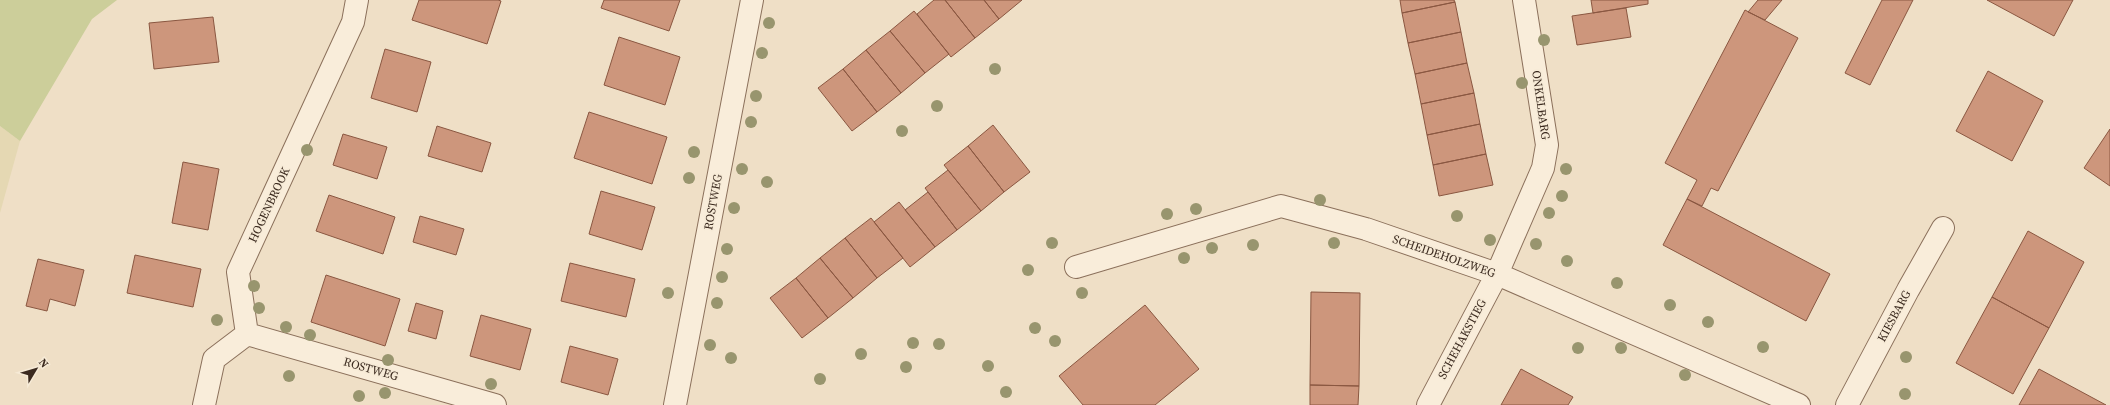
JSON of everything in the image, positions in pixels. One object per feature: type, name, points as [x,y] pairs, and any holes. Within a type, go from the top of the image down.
[{"type":"street","name":"HOGENBROOK","points":[[246,334],[238,272],[353,22],[357,0]]},
{"type":"street","name":"ROSTWEG","points":[[675,405],[752,0]]},
{"type":"street","name":"ONKELBARG","points":[[1497,274],[1543,168],[1547,145],[1524,0]]},
{"type":"street","name":"SCHEIDEHOLZWEG","points":[[1076,267],[1281,206],[1366,229],[1497,274],[1799,405]]},
{"type":"street","name":"KIESBARG","points":[[1847,405],[1908,290],[1943,228]]},
{"type":"street","name":"SCHEHAKSTIEG","points":[[1428,405],[1497,274]]},
{"type":"street","points":[[204,405],[214,359],[246,334]]},
{"type":"street","name":"ROSTWEG","points":[[246,334],[495,405]]},
{"type":"shaded area","points":[[0,126],[20,141],[0,213]]},
{"type":"green space","points":[[0,0],[117,0],[92,19],[20,141],[0,126]]},
{"type":"building","points":[[419,0],[501,1],[487,44],[412,20]]},
{"type":"building","points":[[604,0],[680,0],[669,31],[601,8]]},
{"type":"building","points":[[934,0],[945,0],[975,38],[951,57],[917,14]]},
{"type":"building","points":[[945,0],[984,0],[999,19],[975,38]]},
{"type":"building","points":[[984,0],[1022,0],[999,19]]},
{"type":"building","points":[[1400,0],[1454,0],[1455,2],[1402,13]]},
{"type":"building","points":[[1591,0],[1648,0],[1648,4],[1593,13]]},
{"type":"building","points":[[1758,0],[1782,0],[1765,20],[1748,12]]},
{"type":"building","points":[[1882,0],[1913,0],[1870,85],[1845,73]]},
{"type":"building","points":[[1987,0],[2073,0],[2054,36]]},
{"type":"building","points":[[1455,2],[1461,32],[1408,43],[1402,13]]},
{"type":"building","points":[[1626,8],[1631,37],[1577,45],[1572,16]]},
{"type":"building","points":[[1745,10],[1798,38],[1718,191],[1711,188],[1702,206],[1687,199],[1697,180],[1665,163]]},
{"type":"building","points":[[914,11],[949,54],[925,73],[890,31]]},
{"type":"building","points":[[213,17],[219,62],[154,69],[149,23]]},
{"type":"building","points":[[890,31],[925,73],[901,93],[866,50]]},
{"type":"building","points":[[1461,32],[1467,63],[1415,74],[1408,43]]},
{"type":"building","points":[[619,37],[680,57],[665,105],[604,85]]},
{"type":"building","points":[[385,49],[431,62],[417,112],[371,98]]},
{"type":"building","points":[[866,50],[901,93],[877,112],[843,69]]},
{"type":"building","points":[[1467,63],[1474,93],[1421,104],[1415,74]]},
{"type":"building","points":[[843,69],[877,112],[852,131],[818,88]]},
{"type":"building","points":[[1988,71],[2043,101],[2012,161],[1956,131]]},
{"type":"building","points":[[1474,93],[1480,124],[1427,135],[1421,104]]},
{"type":"building","points":[[589,112],[667,137],[652,184],[574,158]]},
{"type":"building","points":[[1480,124],[1486,154],[1433,165],[1427,135]]},
{"type":"building","points":[[993,125],[1030,172],[1004,192],[968,146]]},
{"type":"building","points":[[437,126],[491,143],[482,172],[428,156]]},
{"type":"building","points":[[2110,129],[2110,186],[2084,168]]},
{"type":"building","points":[[343,134],[387,147],[377,179],[333,165]]},
{"type":"building","points":[[968,146],[1004,192],[981,211],[944,165]]},
{"type":"building","points":[[1486,154],[1493,185],[1439,196],[1433,165]]},
{"type":"building","points":[[183,162],[219,169],[208,230],[172,223]]},
{"type":"building","points":[[948,170],[981,211],[957,230],[925,188]]},
{"type":"building","points":[[601,191],[655,207],[642,250],[589,234]]},
{"type":"building","points":[[928,192],[957,230],[935,247],[905,210]]},
{"type":"building","points":[[329,195],[395,217],[383,254],[316,231]]},
{"type":"building","points":[[1687,199],[1830,274],[1806,321],[1663,245]]},
{"type":"building","points":[[899,202],[935,247],[910,267],[874,222]]},
{"type":"building","points":[[420,216],[464,229],[456,255],[413,242]]},
{"type":"building","points":[[871,218],[903,258],[877,278],[845,238]]},
{"type":"building","points":[[2028,231],[2084,262],[2049,328],[1992,297]]},
{"type":"building","points":[[845,238],[877,278],[853,298],[820,258]]},
{"type":"building","points":[[135,255],[201,269],[193,307],[127,293]]},
{"type":"building","points":[[820,258],[853,298],[828,318],[796,278]]},
{"type":"building","points":[[38,259],[84,270],[75,306],[50,299],[47,311],[26,306]]},
{"type":"building","points":[[570,263],[635,279],[626,317],[561,301]]},
{"type":"building","points":[[326,275],[400,299],[385,346],[311,322]]},
{"type":"building","points":[[796,278],[828,318],[802,338],[770,298]]},
{"type":"building","points":[[1311,292],[1360,293],[1359,386],[1310,385]]},
{"type":"building","points":[[1992,297],[2049,328],[2013,394],[1956,363]]},
{"type":"building","points":[[416,303],[443,311],[436,339],[408,331]]},
{"type":"building","points":[[1145,305],[1199,369],[1155,405],[1083,405],[1059,376]]},
{"type":"building","points":[[481,315],[531,329],[520,370],[470,356]]},
{"type":"building","points":[[570,346],[618,359],[608,395],[561,382]]},
{"type":"building","points":[[1521,369],[1573,397],[1568,405],[1501,405]]},
{"type":"building","points":[[2039,369],[2106,405],[2019,405]]},
{"type":"building","points":[[1310,385],[1359,386],[1358,405],[1310,405]]}]
